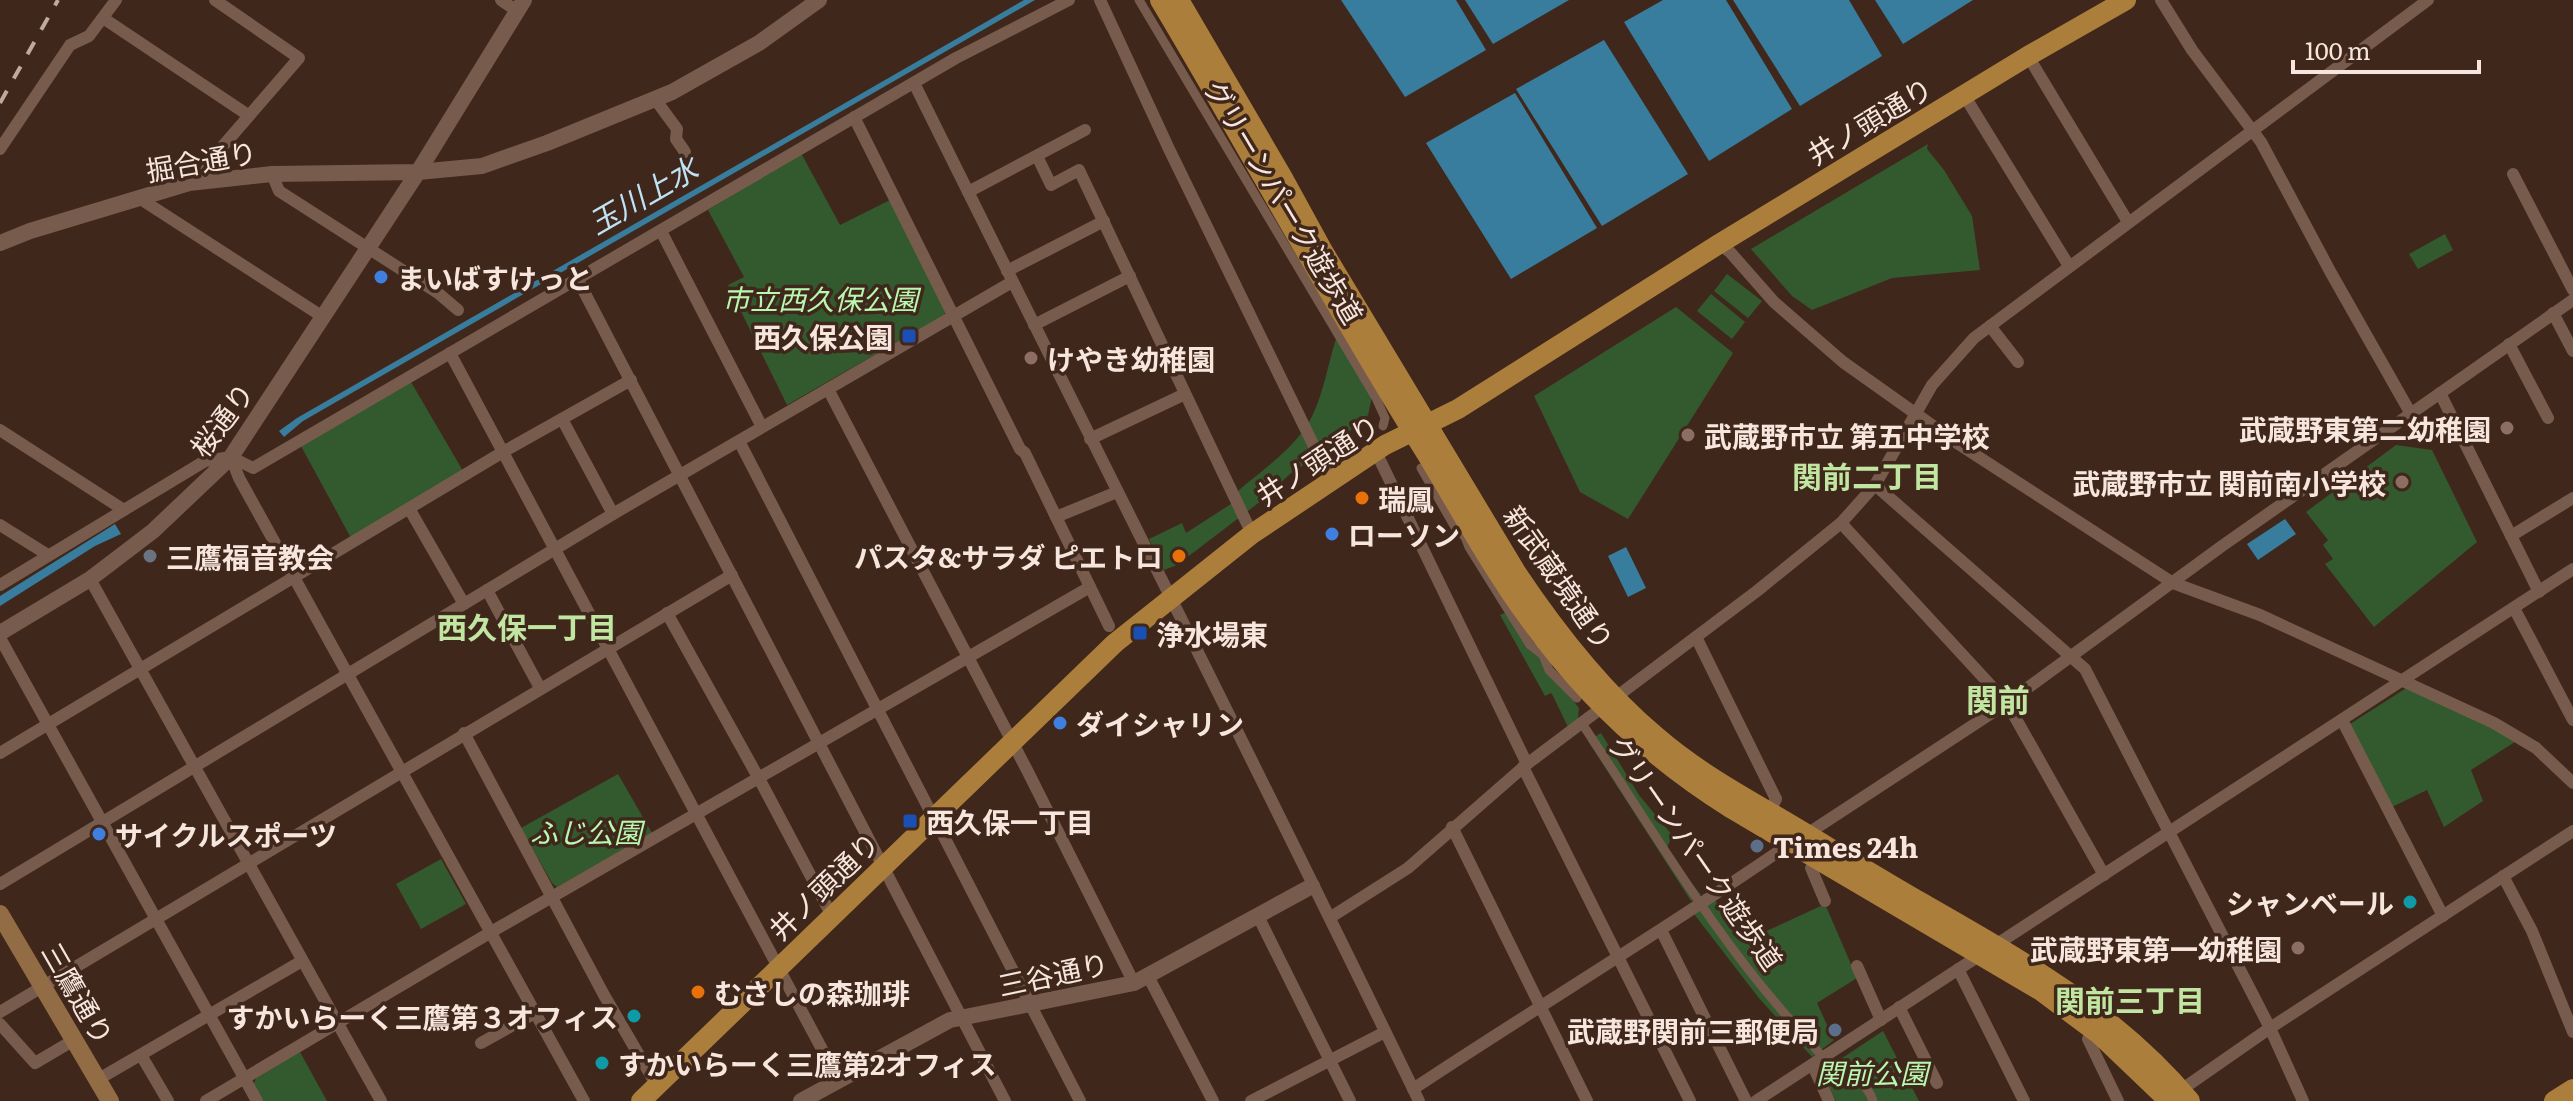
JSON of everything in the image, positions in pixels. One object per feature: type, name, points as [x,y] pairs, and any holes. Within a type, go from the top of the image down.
[{"type":"main road","name":"新武蔵境通り","points":[[1160,0],[1246,144],[1341,316],[1421,429],[1547,618],[1609,703],[1799,839],[1987,950],[2054,981],[2094,1009],[2139,1048],[2172,1098]]},
{"type":"main road","name":"新武蔵境通り","points":[[1179,0],[1262,141],[1421,429]]},
{"type":"main road","name":"井ノ頭通り","points":[[641,1101],[1115,643],[1252,534],[1376,452],[1421,429],[1719,244],[2126,0]]},
{"type":"main road","name":"三鷹通り","points":[[0,914],[110,1101]]},
{"type":"main road","points":[[2554,1101],[2573,1089]]},
{"type":"street","points":[[0,149],[70,45],[89,36],[116,0]]},
{"type":"street","points":[[203,182],[216,154],[299,58],[215,0]]},
{"type":"street","points":[[501,0],[520,6]]},
{"type":"street","name":"掘合通り","points":[[0,243],[189,183],[272,174],[418,172],[482,166],[655,99],[759,43],[819,0]]},
{"type":"street","points":[[0,585],[205,461],[231,457],[253,468],[854,117],[1069,0]]},
{"type":"street","points":[[1100,0],[1331,481]]},
{"type":"street","name":"グリーンパーク遊歩道","points":[[1139,0],[1376,398],[1385,418],[1383,426]]},
{"type":"street","points":[[2161,0],[2192,50],[2254,131],[2411,414]]},
{"type":"street","points":[[1331,917],[1408,868],[1525,766],[1841,523],[1875,485],[1932,385],[1949,363],[1990,326],[2428,0]]},
{"type":"street","name":"桜通り","points":[[0,635],[90,579],[153,531],[231,457],[418,172],[520,6]]},
{"type":"street","points":[[103,18],[248,115]]},
{"type":"street","points":[[2028,56],[2128,222]]},
{"type":"street","points":[[914,83],[1250,755],[1312,886],[1331,917],[1416,1095],[1539,1005],[1701,905],[2007,703],[2573,300]]},
{"type":"street","points":[[1964,95],[2069,266]]},
{"type":"street","points":[[655,99],[677,129],[676,139],[685,152]]},
{"type":"street","points":[[854,117],[1109,626]]},
{"type":"street","points":[[968,192],[1085,130]]},
{"type":"street","points":[[1037,156],[1051,185],[1079,170],[1252,534]]},
{"type":"street","points":[[272,174],[279,191],[369,247],[458,310]]},
{"type":"street","points":[[2513,174],[2573,290]]},
{"type":"street","points":[[139,198],[323,317]]},
{"type":"street","points":[[0,884],[613,514],[953,316],[1010,276],[1104,221]]},
{"type":"street","points":[[661,231],[762,427]]},
{"type":"street","points":[[1719,244],[1730,252],[1774,302],[1843,362],[1916,414],[2173,583],[2260,615],[2403,680],[2524,740],[2573,783]]},
{"type":"street","points":[[1034,325],[1130,276]]},
{"type":"street","points":[[578,280],[1005,1101]]},
{"type":"street","points":[[2553,313],[2573,351]]},
{"type":"street","points":[[1990,326],[2018,362]]},
{"type":"street","points":[[2509,344],[2548,418]]},
{"type":"street","points":[[450,353],[778,968],[833,1090]]},
{"type":"street","points":[[0,753],[503,452],[631,380]]},
{"type":"street","points":[[828,389],[1011,742],[1141,980],[1213,1101]]},
{"type":"street","points":[[2440,393],[2539,592]]},
{"type":"street","points":[[1090,439],[1185,394]]},
{"type":"street","points":[[562,419],[613,514]]},
{"type":"street","points":[[0,430],[124,510]]},
{"type":"street","points":[[739,441],[928,807]]},
{"type":"street","points":[[1376,452],[1525,766],[1690,1101]]},
{"type":"street","points":[[231,457],[239,478],[584,1101]]},
{"type":"street","points":[[1421,468],[1530,645],[1543,655],[1549,670],[1577,698]]},
{"type":"street","points":[[1875,485],[2085,669],[2270,1028],[2303,1101]]},
{"type":"street","points":[[1056,517],[1117,492]]},
{"type":"street","points":[[2511,536],[2573,498]]},
{"type":"street","points":[[410,510],[464,604]]},
{"type":"street","points":[[1841,523],[2007,703],[2104,875]]},
{"type":"street","points":[[0,525],[48,555]]},
{"type":"street","points":[[1756,1101],[2573,569]]},
{"type":"street","points":[[0,1012],[732,575]]},
{"type":"street","points":[[90,579],[381,1101]]},
{"type":"street","points":[[206,1101],[490,933],[1090,587]]},
{"type":"street","points":[[487,590],[540,688]]},
{"type":"street","points":[[2514,608],[2573,720]]},
{"type":"street","points":[[667,613],[832,916]]},
{"type":"street","points":[[0,635],[257,1101]]},
{"type":"street","points":[[1696,637],[1776,799],[1774,803]]},
{"type":"street","points":[[2342,720],[2443,916]]},
{"type":"street","name":"グリーンパーク遊歩道","points":[[1585,728],[1644,823],[1760,983],[1824,1058],[1864,1085],[1873,1101]]},
{"type":"street","points":[[464,733],[618,1020],[657,1086]]},
{"type":"street","points":[[939,827],[1080,1101]]},
{"type":"street","points":[[1452,827],[1587,1101]]},
{"type":"street","points":[[2172,1098],[2270,1028],[2573,831]]},
{"type":"street","points":[[1811,868],[1825,901]]},
{"type":"street","points":[[2503,876],[2532,931],[2573,1032]]},
{"type":"street","name":"三谷通り","points":[[801,1101],[833,1090],[950,1020],[1030,1006],[1141,980],[1312,886]]},
{"type":"street","points":[[1258,916],[1350,1101]]},
{"type":"street","points":[[1661,930],[1746,1101]]},
{"type":"street","points":[[97,1080],[302,961]]},
{"type":"street","points":[[1857,966],[1881,1020]]},
{"type":"street","points":[[1958,969],[2024,1101]]},
{"type":"street","points":[[1899,1007],[1937,1083]]},
{"type":"street","points":[[481,1043],[535,1013]]},
{"type":"street","points":[[0,1024],[35,1063],[74,1040]]},
{"type":"street","points":[[1251,1101],[1385,1032]]},
{"type":"street","points":[[2088,1039],[2118,1101]]},
{"type":"street","points":[[141,1055],[168,1101]]},
{"type":"street","points":[[1813,1066],[1829,1101]]},
{"type":"green space","points":[[1928,144],[1927,149],[1944,170],[1972,216],[1980,270],[1892,278],[1812,310],[1792,296],[1751,249]]},
{"type":"green space","name":"市立西久保公園","points":[[801,153],[840,225],[890,200],[946,311],[944,315],[787,405],[728,285],[744,277],[708,210]]},
{"type":"green space","points":[[2445,234],[2453,250],[2418,269],[2409,254]]},
{"type":"green space","points":[[1727,274],[1762,301],[1748,318],[1714,291]]},
{"type":"green space","points":[[1711,294],[1745,322],[1732,339],[1697,311]]},
{"type":"green space","points":[[1676,307],[1733,353],[1628,519],[1580,492],[1534,396]]},
{"type":"green space","points":[[1336,339],[1372,397],[1368,415],[1334,445],[1290,474],[1261,501],[1177,565],[1164,570],[1149,539],[1182,523],[1186,533],[1234,502],[1238,491],[1291,445],[1306,427],[1316,407]]},
{"type":"green space","points":[[411,382],[463,471],[351,538],[301,446]]},
{"type":"green space","points":[[2396,445],[2432,450],[2477,542],[2374,627],[2325,564],[2333,559],[2323,545],[2328,540],[2306,512]]},
{"type":"green space","points":[[1507,612],[1579,708],[1578,719],[1568,727],[1551,693],[1545,696],[1500,615]]},
{"type":"green space","points":[[2408,687],[2518,740],[2471,770],[2483,801],[2444,827],[2427,790],[2392,807],[2350,724]]},
{"type":"green space","points":[[1601,733],[1639,795],[1672,835],[1666,851],[1701,895],[1691,901],[1588,741]]},
{"type":"green space","name":"ふじ公園","points":[[618,774],[652,833],[557,887],[521,828]]},
{"type":"green space","points":[[441,859],[466,904],[421,929],[396,884]]},
{"type":"green space","points":[[1715,900],[1743,942],[1825,904],[1857,978],[1817,1003],[1834,1040],[1812,1057],[1758,997],[1694,914]]},
{"type":"green space","name":"関前公園","points":[[1883,1031],[1919,1101],[1836,1101],[1824,1077],[1824,1070]]},
{"type":"green space","points":[[300,1052],[327,1101],[262,1101],[253,1086],[256,1078]]},
{"type":"water","points":[[1024,0],[1035,0],[303,421],[284,437],[279,431],[297,418]]},
{"type":"water","points":[[1341,0],[1456,0],[1486,50],[1405,97]]},
{"type":"water","points":[[1465,0],[1569,0],[1493,44]]},
{"type":"water","points":[[1663,0],[1726,0],[1792,109],[1709,161],[1624,22]]},
{"type":"water","points":[[1733,0],[1849,0],[1882,56],[1800,106]]},
{"type":"water","points":[[1875,0],[1973,0],[1903,44]]},
{"type":"water","points":[[1604,40],[1688,174],[1602,226],[1516,89]]},
{"type":"water","points":[[1515,93],[1597,228],[1511,279],[1426,143]]},
{"type":"water","points":[[2285,519],[2296,534],[2258,560],[2247,544]]},
{"type":"water","points":[[115,524],[121,534],[95,546],[0,606],[0,596]]},
{"type":"water","points":[[1626,547],[1646,588],[1628,597],[1608,556]]},
{"type":"railway","points":[[0,103],[58,0]]},
{"type":"place","name":"まいばすけっと","points":[[381,277]]},
{"type":"place","name":"西久保公園","points":[[909,336]]},
{"type":"place","name":"けやき幼稚園","points":[[1031,358]]},
{"type":"place","name":"武蔵野東第二幼稚園","points":[[2507,428]]},
{"type":"place","name":"武蔵野市立 第五中学校","points":[[1688,435]]},
{"type":"place","name":"武蔵野市立 関前南小学校","points":[[2402,482]]},
{"type":"place","name":"瑞鳳","points":[[1362,498]]},
{"type":"place","name":"ローソン","points":[[1332,534]]},
{"type":"place","name":"三鷹福音教会","points":[[150,556]]},
{"type":"place","name":"パスタ&サラダ ピエトロ","points":[[1179,556]]},
{"type":"place","name":"浄水場東","points":[[1140,633]]},
{"type":"place","name":"ダイシャリン","points":[[1060,723]]},
{"type":"place","name":"西久保一丁目","points":[[910,821]]},
{"type":"place","name":"サイクルスポーツ","points":[[99,834]]},
{"type":"place","name":"Times 24h","points":[[1757,846]]},
{"type":"place","name":"シャンベール","points":[[2410,902]]},
{"type":"place","name":"武蔵野東第一幼稚園","points":[[2298,948]]},
{"type":"place","name":"むさしの森珈琲","points":[[698,992]]},
{"type":"place","name":"すかいらーく三鷹第３オフィス","points":[[634,1016]]},
{"type":"place","name":"武蔵野関前三郵便局","points":[[1835,1030]]},
{"type":"place","name":"すかいらーく三鷹第2オフィス","points":[[602,1063]]},
{"type":"district","name":"関前二丁目","points":[[1867,475]]},
{"type":"district","name":"西久保一丁目","points":[[527,626]]},
{"type":"district","name":"関前","points":[[1998,698]]},
{"type":"district","name":"関前三丁目","points":[[2130,999]]},
{"type":"water label","name":"玉川上水","points":[[642,194]]}]
